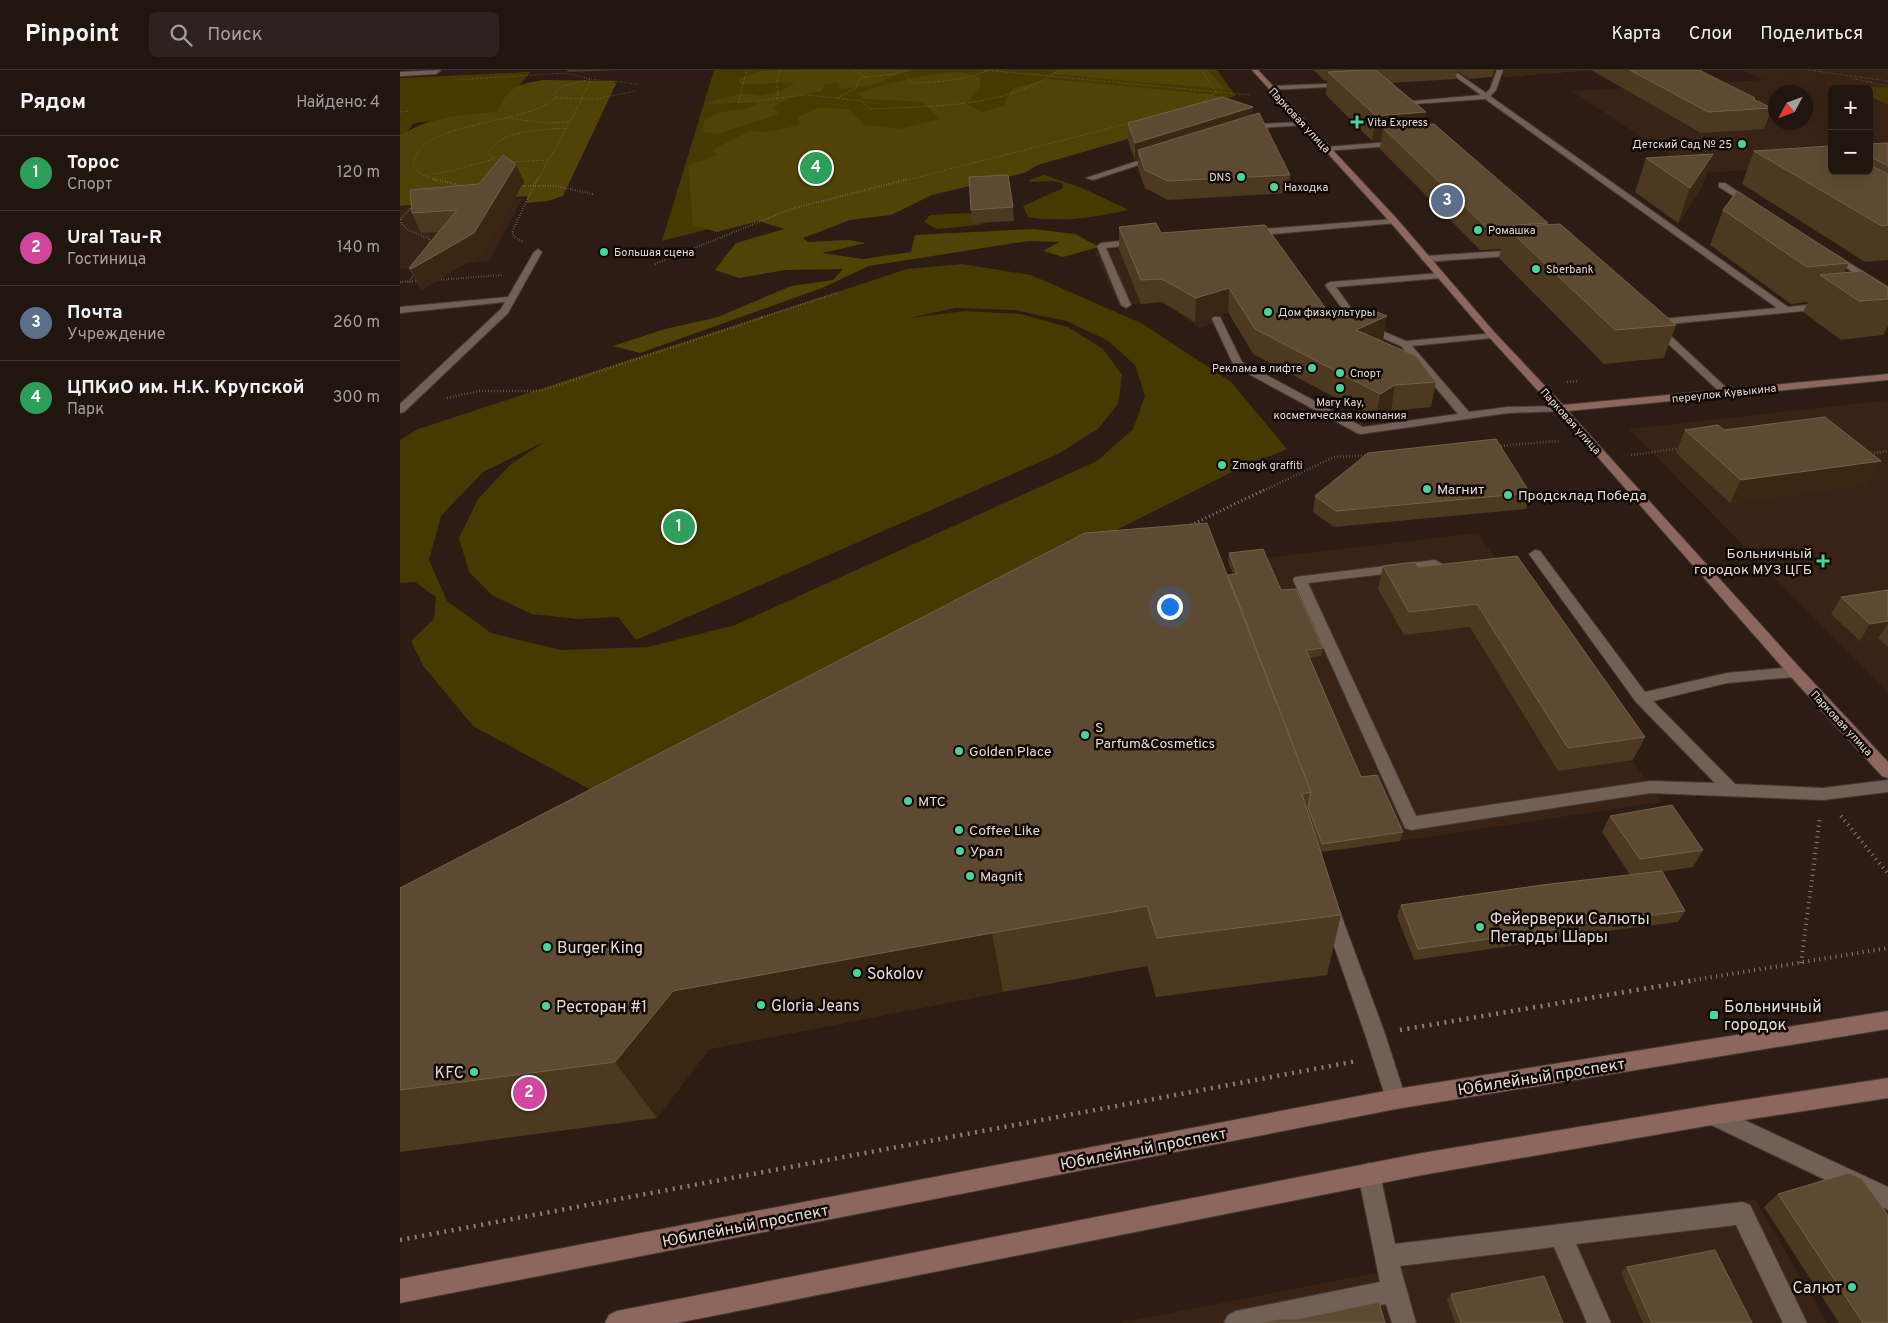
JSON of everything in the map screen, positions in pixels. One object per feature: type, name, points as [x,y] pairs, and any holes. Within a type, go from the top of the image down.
[{"type":"main road","name":"Парковая улица","points":[[1255,70],[1394,221],[1439,276],[1795,672],[1888,772]]},
{"type":"main road","name":"переулок Кувыкина","points":[[1560,409],[1888,377]]},
{"type":"main road","name":"Юбилейный проспект","points":[[400,1291],[1396,1099],[1888,1020]]},
{"type":"main road","points":[[617,1323],[1369,1174],[1712,1115],[1888,1088]]},
{"type":"street","points":[[400,74],[436,72],[438,70]]},
{"type":"street","points":[[1449,70],[1786,310]]},
{"type":"street","points":[[1402,104],[1486,97],[1493,90],[1500,70]]},
{"type":"street","points":[[1274,92],[1357,83]]},
{"type":"street","points":[[1396,99],[1409,110]]},
{"type":"street","points":[[1240,132],[1258,126],[1303,124]]},
{"type":"street","points":[[1326,149],[1405,143]]},
{"type":"street","points":[[1090,178],[1165,155]]},
{"type":"street","points":[[1722,185],[1764,212]]},
{"type":"street","points":[[1238,234],[1394,221]]},
{"type":"street","points":[[1126,305],[1100,246],[1150,241]]},
{"type":"street","points":[[1822,248],[1888,291]]},
{"type":"street","points":[[402,409],[505,311],[528,273],[538,252]]},
{"type":"street","points":[[1425,259],[1530,252]]},
{"type":"street","points":[[1439,276],[1330,285],[1358,324],[1405,344],[1466,416]]},
{"type":"street","points":[[400,310],[512,299]]},
{"type":"street","points":[[1726,392],[1647,319],[1786,310],[1832,305]]},
{"type":"street","points":[[1217,319],[1238,364],[1361,432],[1508,410],[1560,409]]},
{"type":"street","points":[[1405,344],[1492,335]]},
{"type":"street","points":[[1535,554],[1640,698],[1732,791]]},
{"type":"street","points":[[1434,564],[1300,580],[1411,822],[1650,787],[1823,794],[1888,786]]},
{"type":"street","points":[[1640,698],[1727,678],[1795,672]]},
{"type":"street","points":[[1325,896],[1375,1034],[1396,1099]]},
{"type":"street","points":[[1712,1115],[1888,1199]]},
{"type":"street","points":[[1369,1174],[1394,1290],[1404,1323]]},
{"type":"street","points":[[1387,1256],[1742,1213],[1795,1323]]},
{"type":"street","points":[[1561,1236],[1599,1323]]},
{"type":"street","points":[[1236,1323],[1394,1290]]},
{"type":"path","points":[[747,70],[738,103],[805,95],[862,101],[870,109],[950,103],[990,97],[1040,84],[1059,70]]},
{"type":"path","points":[[778,98],[777,79],[780,70]]},
{"type":"path","points":[[855,70],[865,77]]},
{"type":"path","points":[[838,98],[856,88],[859,80],[865,77],[879,74],[905,74],[912,70]]},
{"type":"path","points":[[985,70],[1216,92],[1274,92]]},
{"type":"path","points":[[905,74],[912,83],[931,83],[960,79],[989,70]]},
{"type":"path","points":[[1201,70],[1216,92]]},
{"type":"path","points":[[1808,70],[1888,86]]},
{"type":"path","points":[[447,80],[565,73],[591,79],[638,84]]},
{"type":"path","points":[[1830,74],[1888,81]]},
{"type":"path","points":[[555,98],[554,93],[563,86],[591,79]]},
{"type":"path","points":[[538,252],[540,249],[514,237],[512,232],[534,185],[567,128],[591,79]]},
{"type":"path","points":[[470,186],[435,180],[423,175],[416,170],[413,164],[414,158],[422,147],[437,138],[462,128],[540,108],[555,98],[581,101],[603,99],[636,91]]},
{"type":"path","points":[[1196,104],[1205,102],[1216,92]]},
{"type":"path","points":[[400,112],[410,111]]},
{"type":"path","points":[[502,118],[549,123],[570,122]]},
{"type":"path","points":[[655,264],[791,209],[1133,122]]},
{"type":"path","points":[[495,159],[490,156],[488,150],[491,146],[505,138],[539,130],[567,128]]},
{"type":"path","points":[[423,175],[451,171],[495,159],[520,162],[547,160]]},
{"type":"path","points":[[448,186],[454,184]]},
{"type":"path","points":[[515,186],[570,187],[592,194]]},
{"type":"path","points":[[415,203],[401,218],[401,223],[408,230],[430,239],[426,252]]},
{"type":"path","points":[[409,282],[419,268]]},
{"type":"path","points":[[400,282],[528,273]]},
{"type":"path","points":[[402,409],[479,391],[540,391],[837,293]]},
{"type":"path","points":[[1496,446],[1534,444]]},
{"type":"path","points":[[1630,455],[1685,447]]},
{"type":"path","points":[[1862,455],[1888,451]]},
{"type":"path","points":[[1190,526],[1334,457],[1372,455]]},
{"type":"path","points":[[1823,794],[1888,874]]},
{"type":"path","points":[[1801,963],[1823,794]]},
{"type":"path","points":[[1375,1034],[1888,948]]},
{"type":"path","points":[[400,1240],[1382,1057]]},
{"type":"shaded area","points":[[714,70],[1217,70],[1236,96],[662,241]]},
{"type":"shaded area","points":[[907,70],[873,85],[840,89],[838,83],[825,84],[822,91],[791,97],[773,107],[780,114],[717,134],[703,132],[704,121],[717,113],[750,108],[758,103],[705,103],[743,93],[760,96],[782,91],[795,82],[740,85],[738,79],[760,71]]},
{"type":"shaded area","points":[[1059,70],[1208,70],[1224,89],[1050,74]]},
{"type":"shaded area","name":"Детский Сад № 25","points":[[1743,70],[1888,70],[1888,162],[1873,163],[1873,85],[1828,85],[1828,166],[1696,173],[1572,91],[1763,80]]},
{"type":"shaded area","points":[[530,72],[497,114],[414,123],[400,140],[400,78]]},
{"type":"shaded area","points":[[959,72],[980,77],[980,86],[966,104],[982,112],[1004,106],[1013,88],[1047,79],[1209,94],[1229,99],[1183,123],[1038,165],[1024,173],[932,195],[891,215],[850,220],[803,238],[808,242],[848,240],[866,243],[822,253],[863,259],[911,252],[915,235],[1033,229],[1075,234],[1099,247],[1063,257],[1043,251],[1059,242],[1028,241],[869,266],[822,288],[640,353],[613,346],[665,329],[718,317],[791,286],[833,280],[843,269],[785,270],[739,278],[715,270],[736,243],[784,229],[759,221],[717,232],[693,225],[688,166],[717,155],[712,150],[750,131],[768,132],[800,125],[798,117],[818,108],[848,109],[865,125],[899,129],[940,119],[923,102],[865,99],[856,94],[906,80]]},
{"type":"shaded area","points":[[543,80],[614,81],[616,84],[563,196],[548,201],[527,203],[527,196],[400,206],[400,135],[436,120],[497,112],[505,97],[514,88],[526,83]]},
{"type":"shaded area","points":[[1873,87],[1888,87],[1888,105],[1873,98]]},
{"type":"shaded area","points":[[1044,175],[1080,187],[1129,210],[1092,217],[1066,219],[1028,217],[1023,206],[1063,188],[1062,183],[1053,181],[1031,182],[1029,180]]},
{"type":"shaded area","points":[[523,198],[489,261],[400,269],[400,207]]},
{"type":"shaded area","points":[[968,213],[994,219],[979,225],[937,229],[924,222],[930,215]]},
{"type":"shaded area","points":[[1174,244],[1199,303],[1228,318],[1200,328],[1162,302],[1119,305],[1094,251]]},
{"type":"shaded area","points":[[962,264],[1031,275],[1143,324],[1231,382],[1287,449],[1236,470],[688,745],[591,790],[473,726],[424,667],[411,641],[434,619],[436,597],[415,582],[400,583],[400,440],[418,429],[907,269]],"holes":[[[955,308],[1015,310],[1066,321],[1107,340],[1135,365],[1145,396],[1133,429],[1097,461],[735,625],[648,647],[561,650],[491,633],[447,601],[429,560],[441,516],[483,472],[544,442],[510,465],[478,499],[459,538],[469,572],[493,596],[532,614],[578,619],[618,617],[636,640],[1058,454],[1098,429],[1118,404],[1122,375],[1103,349],[1068,327],[1021,314],[965,311],[910,318]]]},
{"type":"shaded area","name":"Больничный городок МУЗ ЦГБ","points":[[1888,400],[1888,693],[1629,429]]},
{"type":"shaded area","points":[[1478,533],[1661,802],[1340,850],[1228,562]]},
{"type":"shaded area","points":[[1755,1199],[1827,1323],[1119,1323]]},
{"type":"building","points":[[1376,70],[1426,112],[1376,116],[1328,72]]},
{"type":"building","points":[[1630,70],[1699,70],[1768,106],[1768,108],[1708,112]]},
{"type":"building","points":[[1222,97],[1253,107],[1135,143],[1128,123]]},
{"type":"building","points":[[1259,113],[1290,175],[1168,181],[1145,170],[1138,150]]},
{"type":"building","points":[[1434,124],[1548,223],[1486,227],[1383,128]]},
{"type":"building","points":[[1888,143],[1888,166],[1873,158],[1873,144]]},
{"type":"building","points":[[1828,146],[1828,175],[1873,175],[1873,167],[1888,174],[1888,225],[1882,226],[1754,151]]},
{"type":"building","points":[[1713,154],[1690,188],[1646,158]]},
{"type":"building","points":[[503,155],[516,164],[474,233],[411,269],[409,268],[457,210],[412,213],[410,190],[479,184]]},
{"type":"building","points":[[1008,175],[1013,207],[971,210],[969,177]]},
{"type":"building","points":[[1737,191],[1849,263],[1807,267],[1723,210]]},
{"type":"building","points":[[1156,223],[1161,233],[1265,225],[1329,313],[1377,312],[1387,316],[1356,330],[1416,356],[1436,382],[1395,385],[1380,394],[1255,329],[1229,288],[1196,298],[1162,279],[1141,280],[1119,227]]},
{"type":"building","points":[[1560,224],[1676,325],[1615,330],[1506,227]]},
{"type":"building","points":[[1862,271],[1888,288],[1888,299],[1859,301],[1820,275]]},
{"type":"building","points":[[1825,417],[1881,461],[1741,480],[1685,430],[1718,425],[1724,430]]},
{"type":"building","name":"Магнит","points":[[1496,439],[1530,493],[1336,511],[1315,496],[1368,453]]},
{"type":"building","name":"Урал","points":[[1207,523],[1311,792],[1302,794],[1341,915],[1157,938],[1147,906],[673,991],[615,1062],[400,1090],[400,888],[1085,533]]},
{"type":"building","points":[[1263,549],[1281,590],[1296,589],[1323,648],[1306,650],[1361,777],[1377,775],[1403,832],[1322,844],[1308,807],[1311,792],[1228,575],[1237,574],[1229,553]]},
{"type":"building","points":[[1517,556],[1645,737],[1568,748],[1477,604],[1409,612],[1383,566],[1415,562],[1418,567]]},
{"type":"building","points":[[1888,590],[1888,621],[1870,624],[1841,597]]},
{"type":"building","points":[[1672,805],[1703,850],[1640,859],[1610,816]]},
{"type":"building","points":[[1662,871],[1685,911],[1563,926],[1564,928],[1418,949],[1401,905],[1542,885]]},
{"type":"building","name":"Салют","points":[[1849,1173],[1862,1179],[1888,1215],[1888,1323],[1863,1323],[1778,1194]]},
{"type":"building","points":[[1715,1250],[1752,1323],[1652,1323],[1627,1267]]},
{"type":"building","points":[[1544,1276],[1563,1323],[1461,1323],[1451,1294]]},
{"type":"building","points":[[1379,1302],[1385,1323],[1260,1323],[1279,1319],[1297,1319]]},
{"type":"place","name":"Vita Express","points":[[1357,122]]},
{"type":"place","name":"Детский Сад № 25","points":[[1742,144]]},
{"type":"place","name":"ЦПКиО им. Н.К. Крупской","points":[[816,168]]},
{"type":"place","name":"DNS","points":[[1241,177]]},
{"type":"place","name":"Находка","points":[[1274,187]]},
{"type":"place","name":"Почта","points":[[1447,201]]},
{"type":"place","name":"Ромашка","points":[[1478,230]]},
{"type":"place","name":"Большая сцена","points":[[604,252]]},
{"type":"place","name":"Sberbank","points":[[1536,269]]},
{"type":"place","name":"Дом физкультуры","points":[[1268,312]]},
{"type":"place","name":"Реклама в лифте","points":[[1312,368]]},
{"type":"place","name":"Спорт","points":[[1340,373]]},
{"type":"place","name":"Mary Kay, косметическая компания","points":[[1340,388]]},
{"type":"place","name":"Zmogk graffiti","points":[[1222,465]]},
{"type":"place","name":"Магнит","points":[[1427,489]]},
{"type":"place","name":"Продсклад Победа","points":[[1508,495]]},
{"type":"place","name":"Торос","points":[[679,527]]},
{"type":"place","name":"Больничный городок МУЗ ЦГБ","points":[[1823,561]]},
{"type":"place","name":"S Parfum&Cosmetics","points":[[1085,735]]},
{"type":"place","name":"Golden Place","points":[[959,751]]},
{"type":"place","name":"МТС","points":[[908,801]]},
{"type":"place","name":"Coffee Like","points":[[959,830]]},
{"type":"place","name":"Урал","points":[[960,851]]},
{"type":"place","name":"Magnit","points":[[970,876]]},
{"type":"place","name":"Фейерверки Салюты Петарды Шары","points":[[1480,927]]},
{"type":"place","name":"Burger King","points":[[547,947]]},
{"type":"place","name":"Sokolov","points":[[857,973]]},
{"type":"place","name":"Gloria Jeans","points":[[761,1005]]},
{"type":"place","name":"Ресторан #1","points":[[546,1006]]},
{"type":"place","name":"Больничный городок","points":[[1714,1015]]},
{"type":"place","name":"KFC","points":[[474,1072]]},
{"type":"place","name":"Ural Tau-R","points":[[529,1093]]},
{"type":"place","name":"Салют","points":[[1852,1287]]}]
